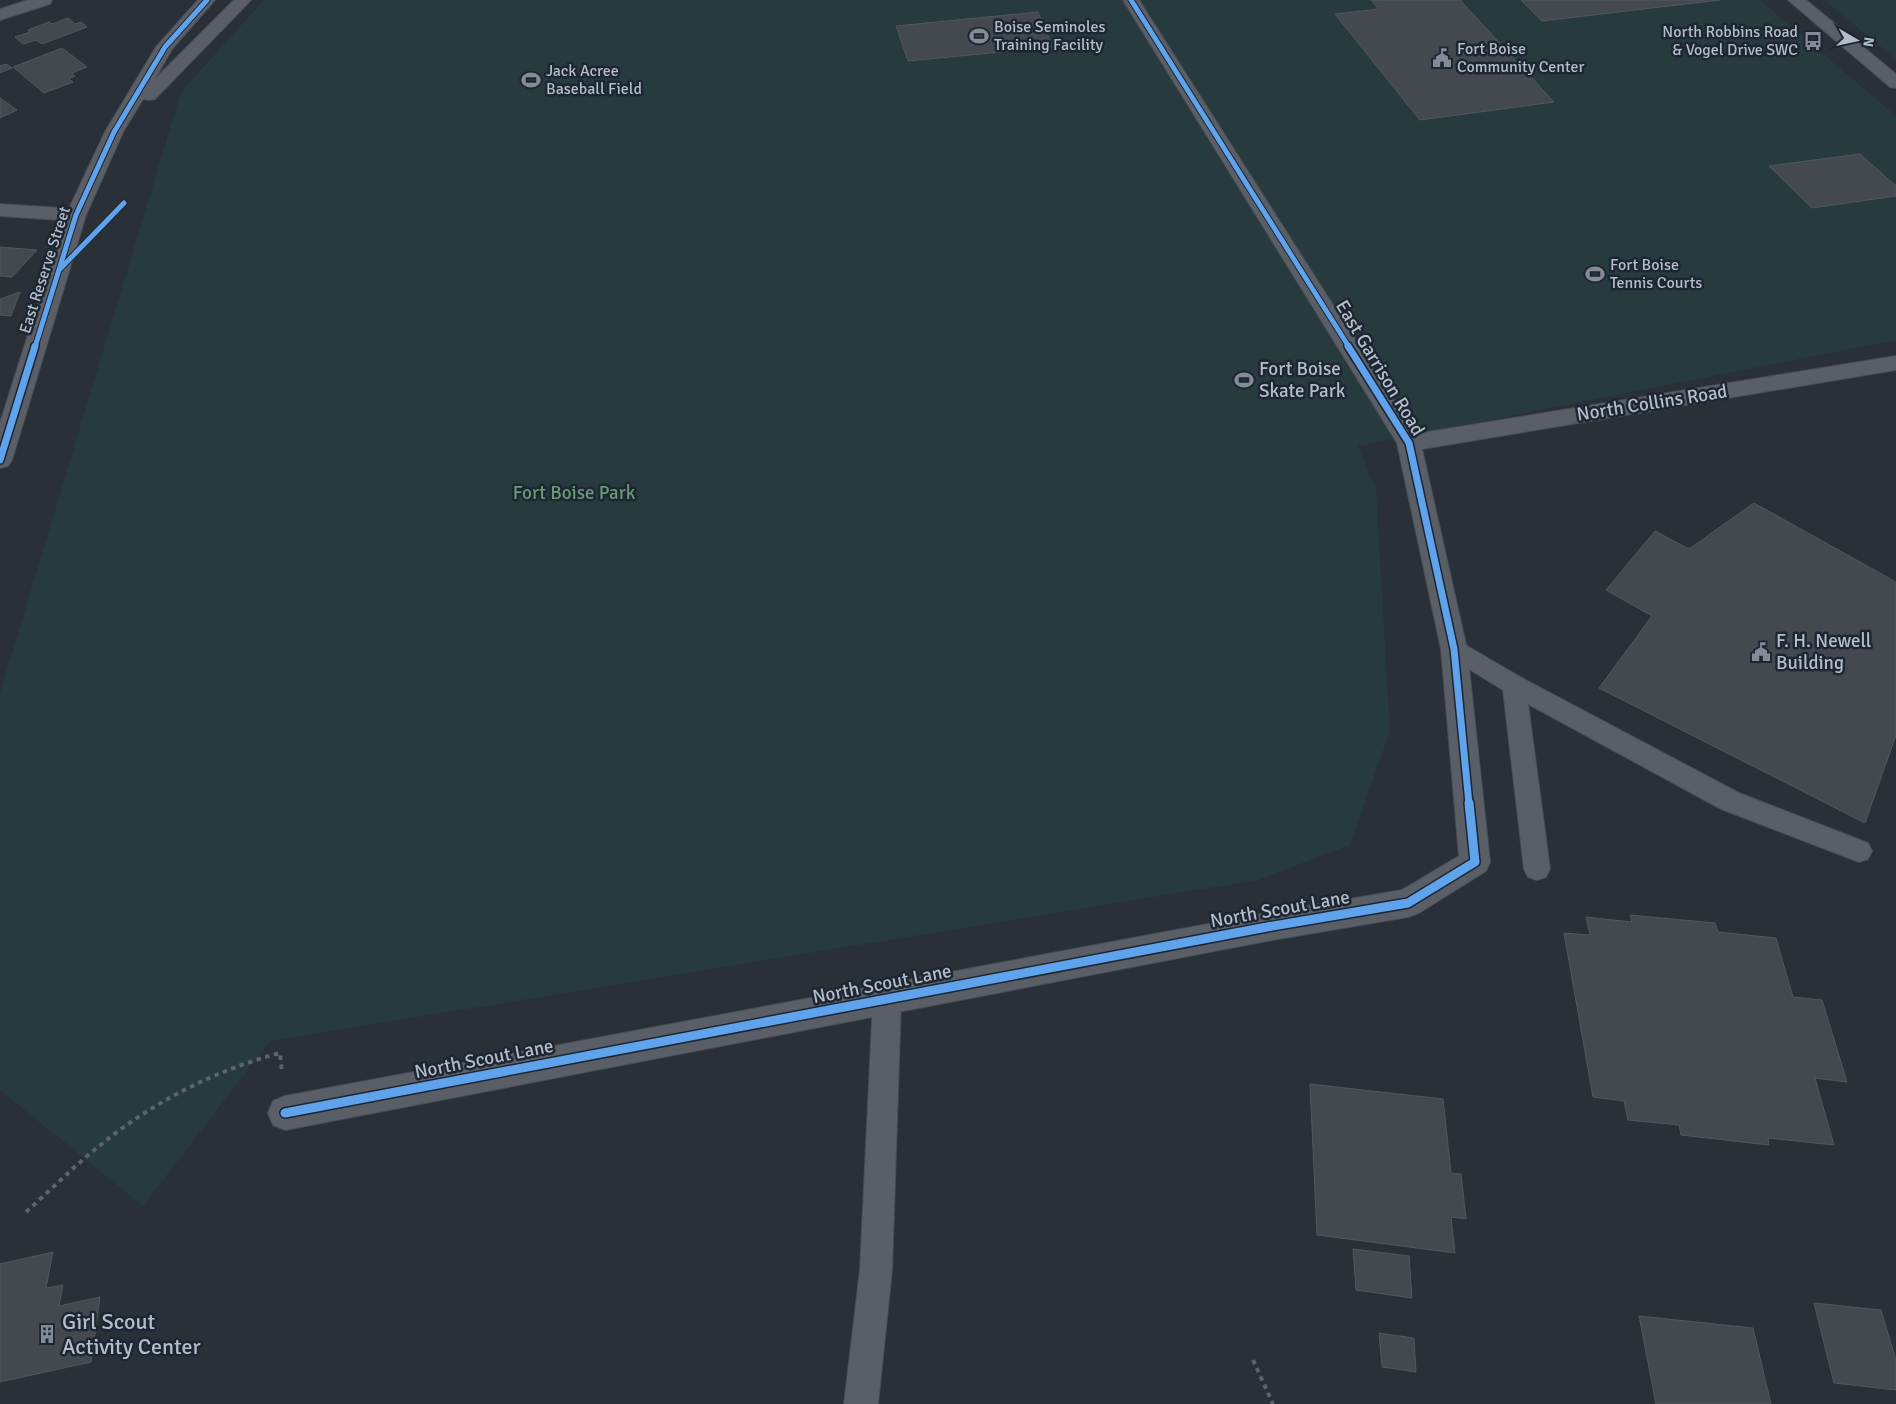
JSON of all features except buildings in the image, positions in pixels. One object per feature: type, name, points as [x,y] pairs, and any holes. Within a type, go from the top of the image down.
[{"type":"street","points":[[0,15],[44,0]]},
{"type":"street","name":"East Reserve Street","points":[[0,460],[76,215],[114,132],[165,47],[206,0]]},
{"type":"street","name":"East Reserve Street","points":[[114,132],[242,0]]},
{"type":"street","name":"East Garrison Road","points":[[1131,0],[1409,443],[1454,649],[1476,862]]},
{"type":"street","points":[[1796,0],[1896,83]]},
{"type":"street","points":[[0,210],[76,215]]},
{"type":"street","name":"North Collins Road","points":[[1409,443],[1896,363]]},
{"type":"street","name":"North Scout Lane","points":[[286,1113],[1408,902],[1476,862]]},
{"type":"lane","points":[[1454,649],[1514,685],[1730,801],[1859,851]]},
{"type":"lane","points":[[1514,685],[1537,869]]},
{"type":"lane","points":[[861,1404],[876,1270],[887,1000]]},
{"type":"path","points":[[26,1212],[94,1150],[132,1122],[214,1075],[246,1061],[280,1053],[286,1113]]},
{"type":"path","points":[[1253,1360],[1273,1404]]},
{"type":"green space","name":"Fort Boise Park","points":[[264,0],[1760,0],[1896,116],[1896,340],[1358,446],[1376,490],[1390,731],[1350,845],[1258,880],[270,1041],[143,1206],[0,1090],[0,693],[181,92]]},
{"type":"green space","points":[[1824,0],[1896,0],[1896,59]]},
{"type":"cycle path","points":[[0,460],[76,215],[114,132],[165,47],[207,0]]},
{"type":"cycle path","points":[[285,1113],[1267,927],[1408,903],[1475,862],[1454,649],[1409,443],[1131,0]]},
{"type":"cycle path","points":[[60,269],[124,203]]},
{"type":"place","name":"Boise Seminoles Training Facility","points":[[979,36]]},
{"type":"place","name":"North Robbins Road & Vogel Drive SWC","points":[[1813,41]]},
{"type":"place","name":"Fort Boise Community Center","points":[[1442,58]]},
{"type":"place","name":"Jack Acree Baseball Field","points":[[531,80]]},
{"type":"place","name":"Fort Boise Tennis Courts","points":[[1595,274]]},
{"type":"place","name":"Fort Boise Skate Park","points":[[1244,380]]},
{"type":"place","name":"F. H. Newell Building","points":[[1761,652]]},
{"type":"place","name":"Girl Scout Activity Center","points":[[47,1334]]}]
